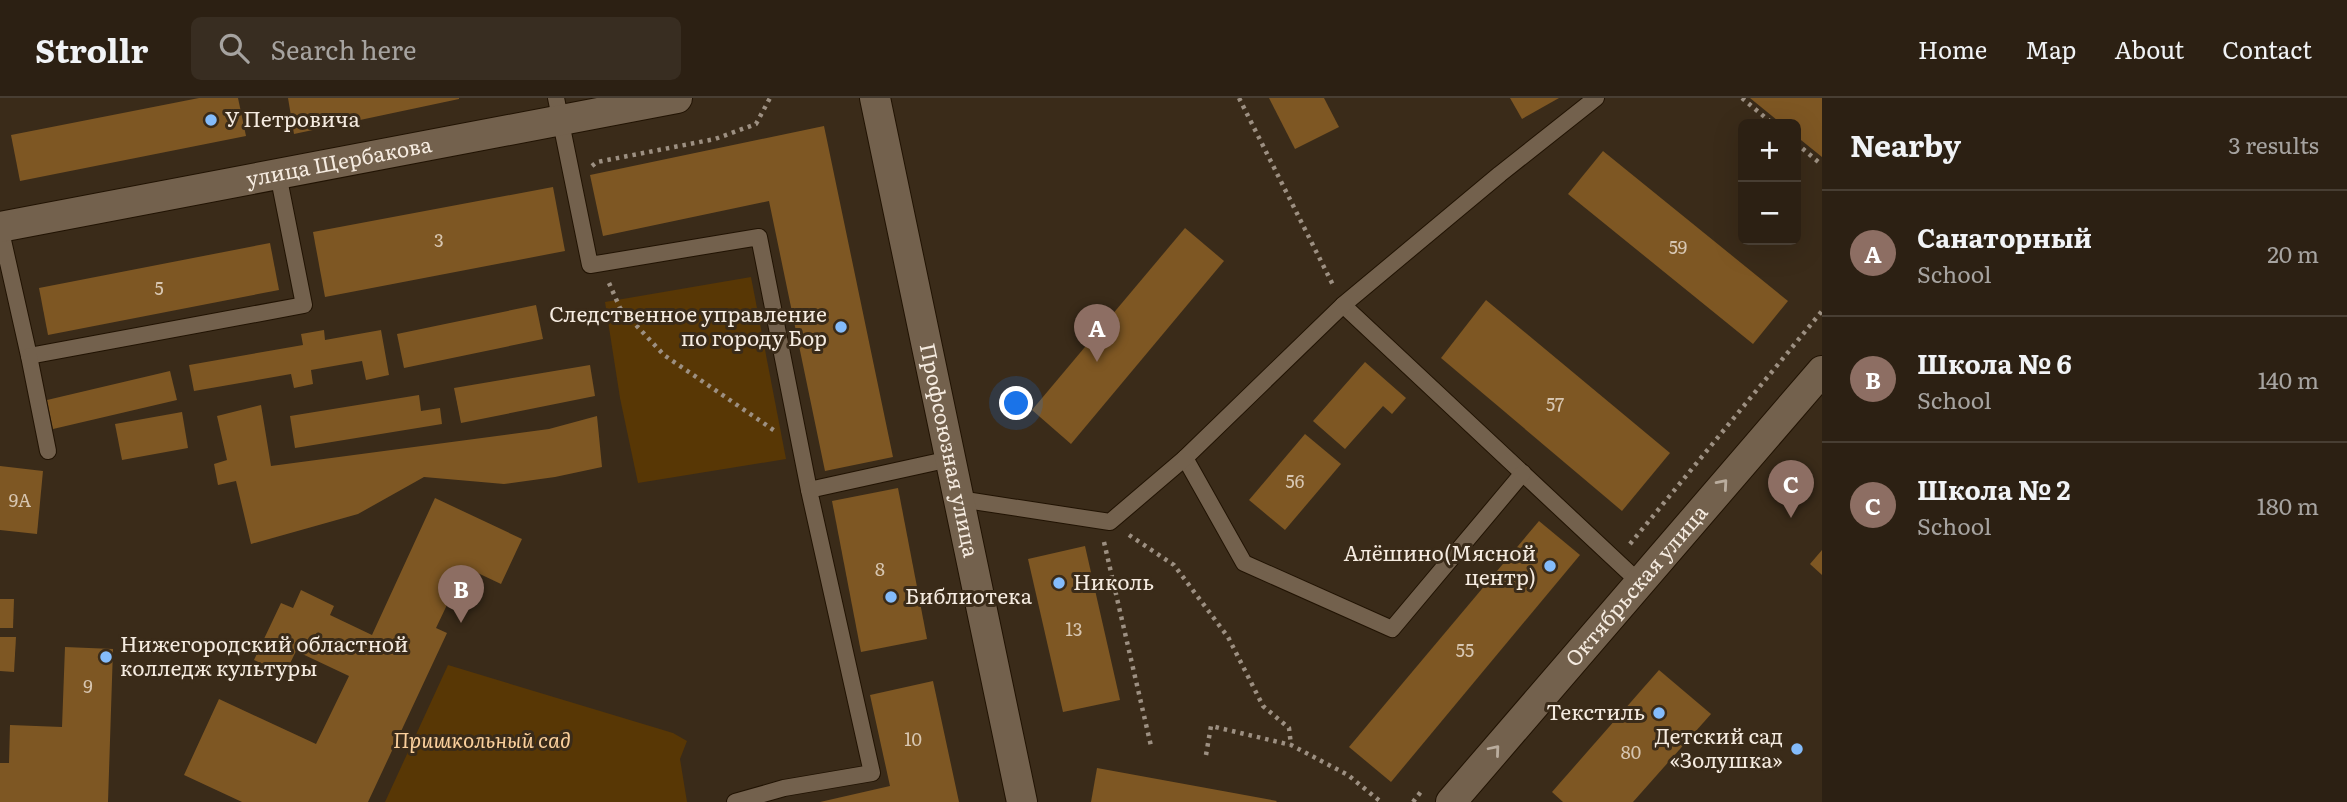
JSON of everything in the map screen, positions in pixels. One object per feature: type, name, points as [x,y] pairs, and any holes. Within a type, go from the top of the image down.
[{"type":"street","name":"улица Щербакова","points":[[0,227],[278,174],[558,109],[677,98]]},
{"type":"street","name":"Профсоюзная улица","points":[[875,98],[1022,802]]},
{"type":"street","name":"Октябрьская улица","points":[[1451,802],[1822,371]]},
{"type":"lane","points":[[960,499],[1104,521],[1185,458],[1343,305],[1596,98]]},
{"type":"lane","points":[[558,109],[590,265],[759,237],[809,490],[872,773],[784,788],[735,802]]},
{"type":"lane","points":[[29,356],[304,305],[278,174]]},
{"type":"lane","points":[[0,227],[48,451]]},
{"type":"lane","points":[[1343,305],[1639,582]]},
{"type":"lane","points":[[1185,458],[1244,563],[1392,629],[1523,473]]},
{"type":"lane","points":[[809,490],[950,459]]},
{"type":"path","points":[[573,182],[597,162],[715,139],[756,124],[770,98]]},
{"type":"path","points":[[1239,98],[1343,305]]},
{"type":"path","points":[[1742,98],[1767,119]]},
{"type":"path","points":[[1801,147],[1822,166]]},
{"type":"path","points":[[601,263],[620,308],[664,355],[802,449]]},
{"type":"path","points":[[1104,521],[1174,565],[1228,637],[1263,706],[1289,728],[1291,745]]},
{"type":"path","points":[[1104,521],[1151,746]]},
{"type":"path","points":[[1206,755],[1211,726],[1291,745],[1348,775],[1381,802]]},
{"type":"green space","points":[[751,277],[786,459],[638,483],[620,398],[605,302]]},
{"type":"green space","name":"Пришкольный сад","points":[[448,665],[673,733],[687,741],[680,759],[687,802],[385,802]]},
{"type":"building","points":[[199,98],[238,98],[246,136],[20,181],[11,135]]},
{"type":"building","points":[[288,98],[459,98],[459,99],[294,134]]},
{"type":"building","points":[[1269,98],[1324,98],[1339,127],[1295,149]]},
{"type":"building","points":[[1510,98],[1559,98],[1522,119]]},
{"type":"building","points":[[1750,98],[1822,98],[1822,157],[1801,140],[1801,119],[1776,119]]},
{"type":"building","points":[[824,126],[893,457],[825,471],[769,201],[603,236],[590,175]]},
{"type":"building","points":[[1603,151],[1788,301],[1753,344],[1568,194]]},
{"type":"building","points":[[553,187],[565,251],[325,297],[313,232]]},
{"type":"building","points":[[1185,228],[1224,261],[1071,444],[1032,410]]},
{"type":"building","points":[[270,243],[279,290],[48,335],[39,288]]},
{"type":"building","points":[[1486,300],[1670,453],[1622,511],[1441,358]]},
{"type":"building","points":[[536,305],[543,339],[404,368],[397,334]]},
{"type":"building","points":[[324,330],[325,340],[381,330],[389,375],[366,380],[362,361],[311,370],[313,384],[294,388],[291,374],[194,391],[189,365],[303,345],[301,334]]},
{"type":"building","points":[[1365,362],[1406,398],[1392,414],[1383,406],[1345,449],[1313,421]]},
{"type":"building","points":[[590,365],[595,396],[461,423],[454,388]]},
{"type":"building","points":[[170,371],[177,400],[53,429],[47,400]]},
{"type":"building","points":[[419,395],[421,411],[440,408],[442,424],[295,448],[290,416]]},
{"type":"building","points":[[261,405],[271,466],[549,429],[597,416],[602,467],[504,484],[424,477],[358,514],[251,544],[236,481],[218,485],[214,464],[227,460],[217,416]]},
{"type":"building","points":[[182,412],[188,448],[122,460],[115,424]]},
{"type":"building","points":[[1305,434],[1341,464],[1285,530],[1249,500]]},
{"type":"building","points":[[0,466],[43,471],[37,534],[0,530]]},
{"type":"building","points":[[898,488],[927,639],[861,652],[832,501]]},
{"type":"building","points":[[435,498],[522,539],[501,584],[465,567],[436,628],[447,633],[368,802],[242,802],[184,775],[219,699],[316,744],[349,676],[296,651],[285,674],[254,660],[281,603],[293,608],[301,590],[334,606],[330,615],[372,635]]},
{"type":"building","points":[[1539,521],[1580,555],[1391,782],[1349,747]]},
{"type":"building","points":[[1085,546],[1120,700],[1063,712],[1028,559]]},
{"type":"building","points":[[1822,550],[1822,575],[1810,564]]},
{"type":"building","points":[[0,599],[14,599],[13,628],[0,628]]},
{"type":"building","points":[[0,637],[16,637],[14,672],[0,671]]},
{"type":"building","points":[[65,647],[113,649],[108,802],[0,802],[0,763],[9,763],[10,725],[62,727]]},
{"type":"building","points":[[1659,670],[1711,714],[1633,802],[1563,802],[1552,792]]},
{"type":"building","points":[[933,681],[959,802],[820,802],[890,786],[870,695]]},
{"type":"building","points":[[1097,768],[1277,801],[1091,802]]},
{"type":"place","name":"У Петровича","points":[[211,120]]},
{"type":"place","name":"Следственное управление по городу Бор","points":[[841,327]]},
{"type":"place","name":"Санаторный","points":[[1097,362]]},
{"type":"place","name":"Школа № 2","points":[[1791,518]]},
{"type":"place","name":"Алёшино(Мясной центр)","points":[[1550,566]]},
{"type":"place","name":"Николь","points":[[1059,583]]},
{"type":"place","name":"Библиотека","points":[[891,597]]},
{"type":"place","name":"Школа № 6","points":[[461,623]]},
{"type":"place","name":"Нижегородский областной колледж культуры","points":[[106,657]]},
{"type":"place","name":"Текстиль","points":[[1659,713]]},
{"type":"place","name":"Детский сад «Золушка»","points":[[1797,749]]}]
